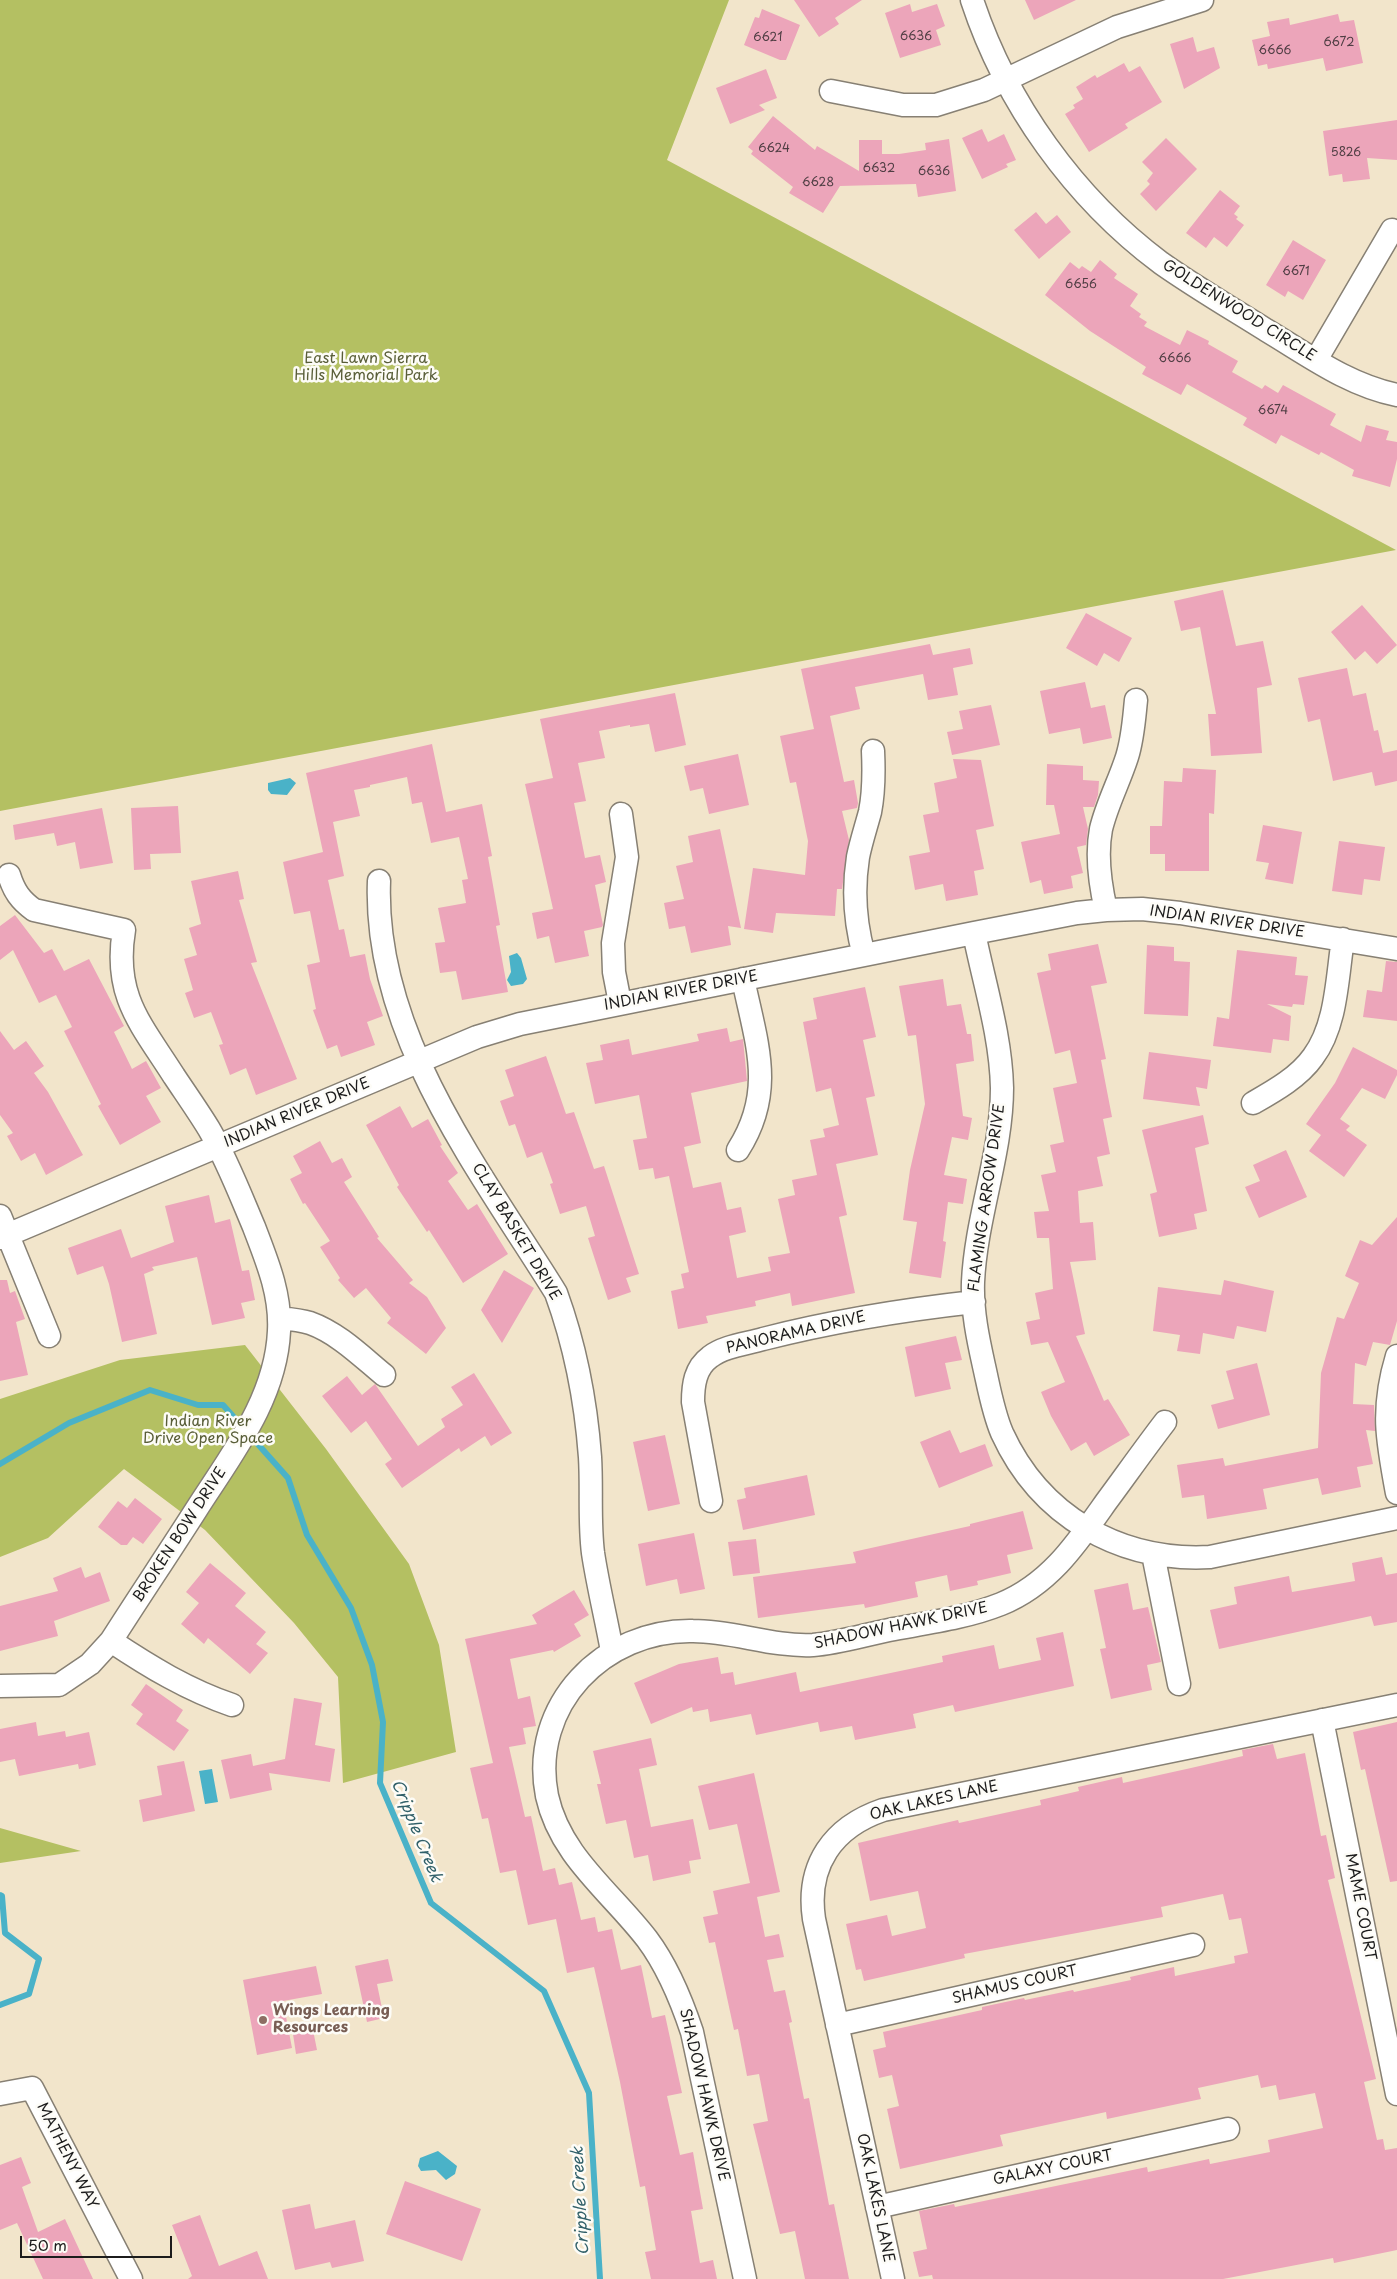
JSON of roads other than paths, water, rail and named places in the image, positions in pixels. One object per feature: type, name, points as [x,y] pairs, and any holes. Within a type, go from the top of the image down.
[{"type":"street","name":"GOLDENWOOD CIRCLE","points":[[972,0],[984,35],[1026,117],[1064,168],[1097,206],[1122,230],[1189,282],[1316,360],[1369,388],[1397,395]]},
{"type":"street","points":[[831,91],[903,105],[936,105],[967,96],[1117,27],[1202,0]]},
{"type":"street","points":[[1316,360],[1392,230]]},
{"type":"street","points":[[1106,910],[1099,864],[1101,831],[1109,800],[1126,757],[1134,729],[1136,700]]},
{"type":"street","points":[[864,955],[856,913],[855,884],[858,856],[870,811],[874,781],[873,751]]},
{"type":"street","points":[[620,1003],[614,972],[613,943],[627,857],[621,814]]},
{"type":"street","name":"BROKEN BOW DRIVE","points":[[0,1686],[59,1685],[90,1664],[111,1641],[232,1453],[260,1404],[275,1363],[279,1318],[271,1270],[218,1146],[129,1004],[121,975],[120,952],[124,930],[34,910],[22,901],[14,889],[9,875]]},
{"type":"street","name":"CLAY BASKET DRIVE","points":[[379,881],[378,910],[381,938],[394,996],[418,1062],[441,1108],[556,1293],[567,1324],[586,1418],[590,1459],[590,1517],[594,1554],[612,1651]]},
{"type":"street","name":"INDIAN RIVER DRIVE","points":[[3,1230],[218,1146],[477,1037],[520,1024],[620,1003],[1077,913],[1106,910],[1142,909],[1180,913],[1397,949]]},
{"type":"street","name":"FLAMING ARROW DRIVE","points":[[974,933],[999,1054],[1002,1088],[999,1123],[974,1268],[976,1333],[988,1386],[1002,1432],[1016,1458],[1033,1482],[1054,1503],[1087,1529],[1113,1542],[1153,1554],[1180,1558],[1210,1557],[1397,1518]]},
{"type":"street","points":[[1253,1103],[1279,1088],[1313,1057],[1327,1032],[1343,939]]},
{"type":"street","points":[[738,1150],[754,1121],[761,1090],[759,1060],[743,979]]},
{"type":"street","points":[[3,1230],[48,1336]]},
{"type":"street","name":"PANORAMA DRIVE","points":[[711,1501],[693,1402],[693,1385],[698,1370],[709,1358],[723,1350],[815,1326],[895,1311],[974,1302]]},
{"type":"street","points":[[279,1318],[308,1322],[322,1328],[384,1375]]},
{"type":"street","points":[[1397,1356],[1389,1381],[1385,1410],[1387,1440],[1397,1493]]},
{"type":"street","name":"SHADOW HAWK DRIVE","points":[[745,2279],[692,2032],[683,2004],[671,1978],[648,1940],[581,1864],[564,1840],[548,1798],[545,1769],[552,1726],[572,1687],[592,1666],[612,1651],[638,1638],[667,1631],[696,1630],[784,1646],[816,1645],[974,1613],[1002,1604],[1029,1590],[1064,1560],[1164,1422]]},
{"type":"street","points":[[1153,1554],[1179,1684]]},
{"type":"street","points":[[111,1641],[146,1665],[184,1686],[232,1705]]},
{"type":"street","name":"OAK LAKES LANE","points":[[893,2279],[814,1919],[813,1885],[820,1862],[830,1844],[844,1830],[864,1816],[883,1810],[1397,1705]]},
{"type":"street","name":"MAME COURT","points":[[1322,1720],[1397,2094]]},
{"type":"street","name":"SHAMUS COURT","points":[[837,2024],[1193,1945]]},
{"type":"street","name":"MATHENY WAY","points":[[0,2094],[32,2088],[131,2279]]},
{"type":"street","name":"GALAXY COURT","points":[[877,2207],[1228,2129]]},
{"type":"water","points":[[290,778],[296,783],[287,795],[271,794],[268,790],[268,783]]},
{"type":"water","points":[[517,953],[521,958],[527,979],[523,984],[511,986],[507,980],[511,972],[509,956]]},
{"type":"water","points":[[212,1769],[218,1802],[205,1804],[199,1771]]},
{"type":"water","points":[[438,2151],[457,2166],[455,2174],[446,2180],[436,2170],[421,2171],[418,2166],[420,2158]]},
{"type":"waterway","name":"Cripple Creek","points":[[0,1464],[69,1423],[150,1390],[198,1405],[223,1405],[288,1478],[307,1535],[351,1608],[372,1665],[383,1722],[380,1783],[431,1903],[544,1991],[589,2093],[600,2279]]},
{"type":"waterway","points":[[0,1895],[2,1896],[5,1933],[39,1959],[29,1994],[0,2005]]},
{"type":"place","name":"Wings Learning Resources","points":[[263,2020]]},
{"type":"park label","name":"East Lawn Sierra Hills Memorial Park","points":[[366,368]]},
{"type":"park label","name":"Indian River Drive Open Space","points":[[208,1430]]}]
